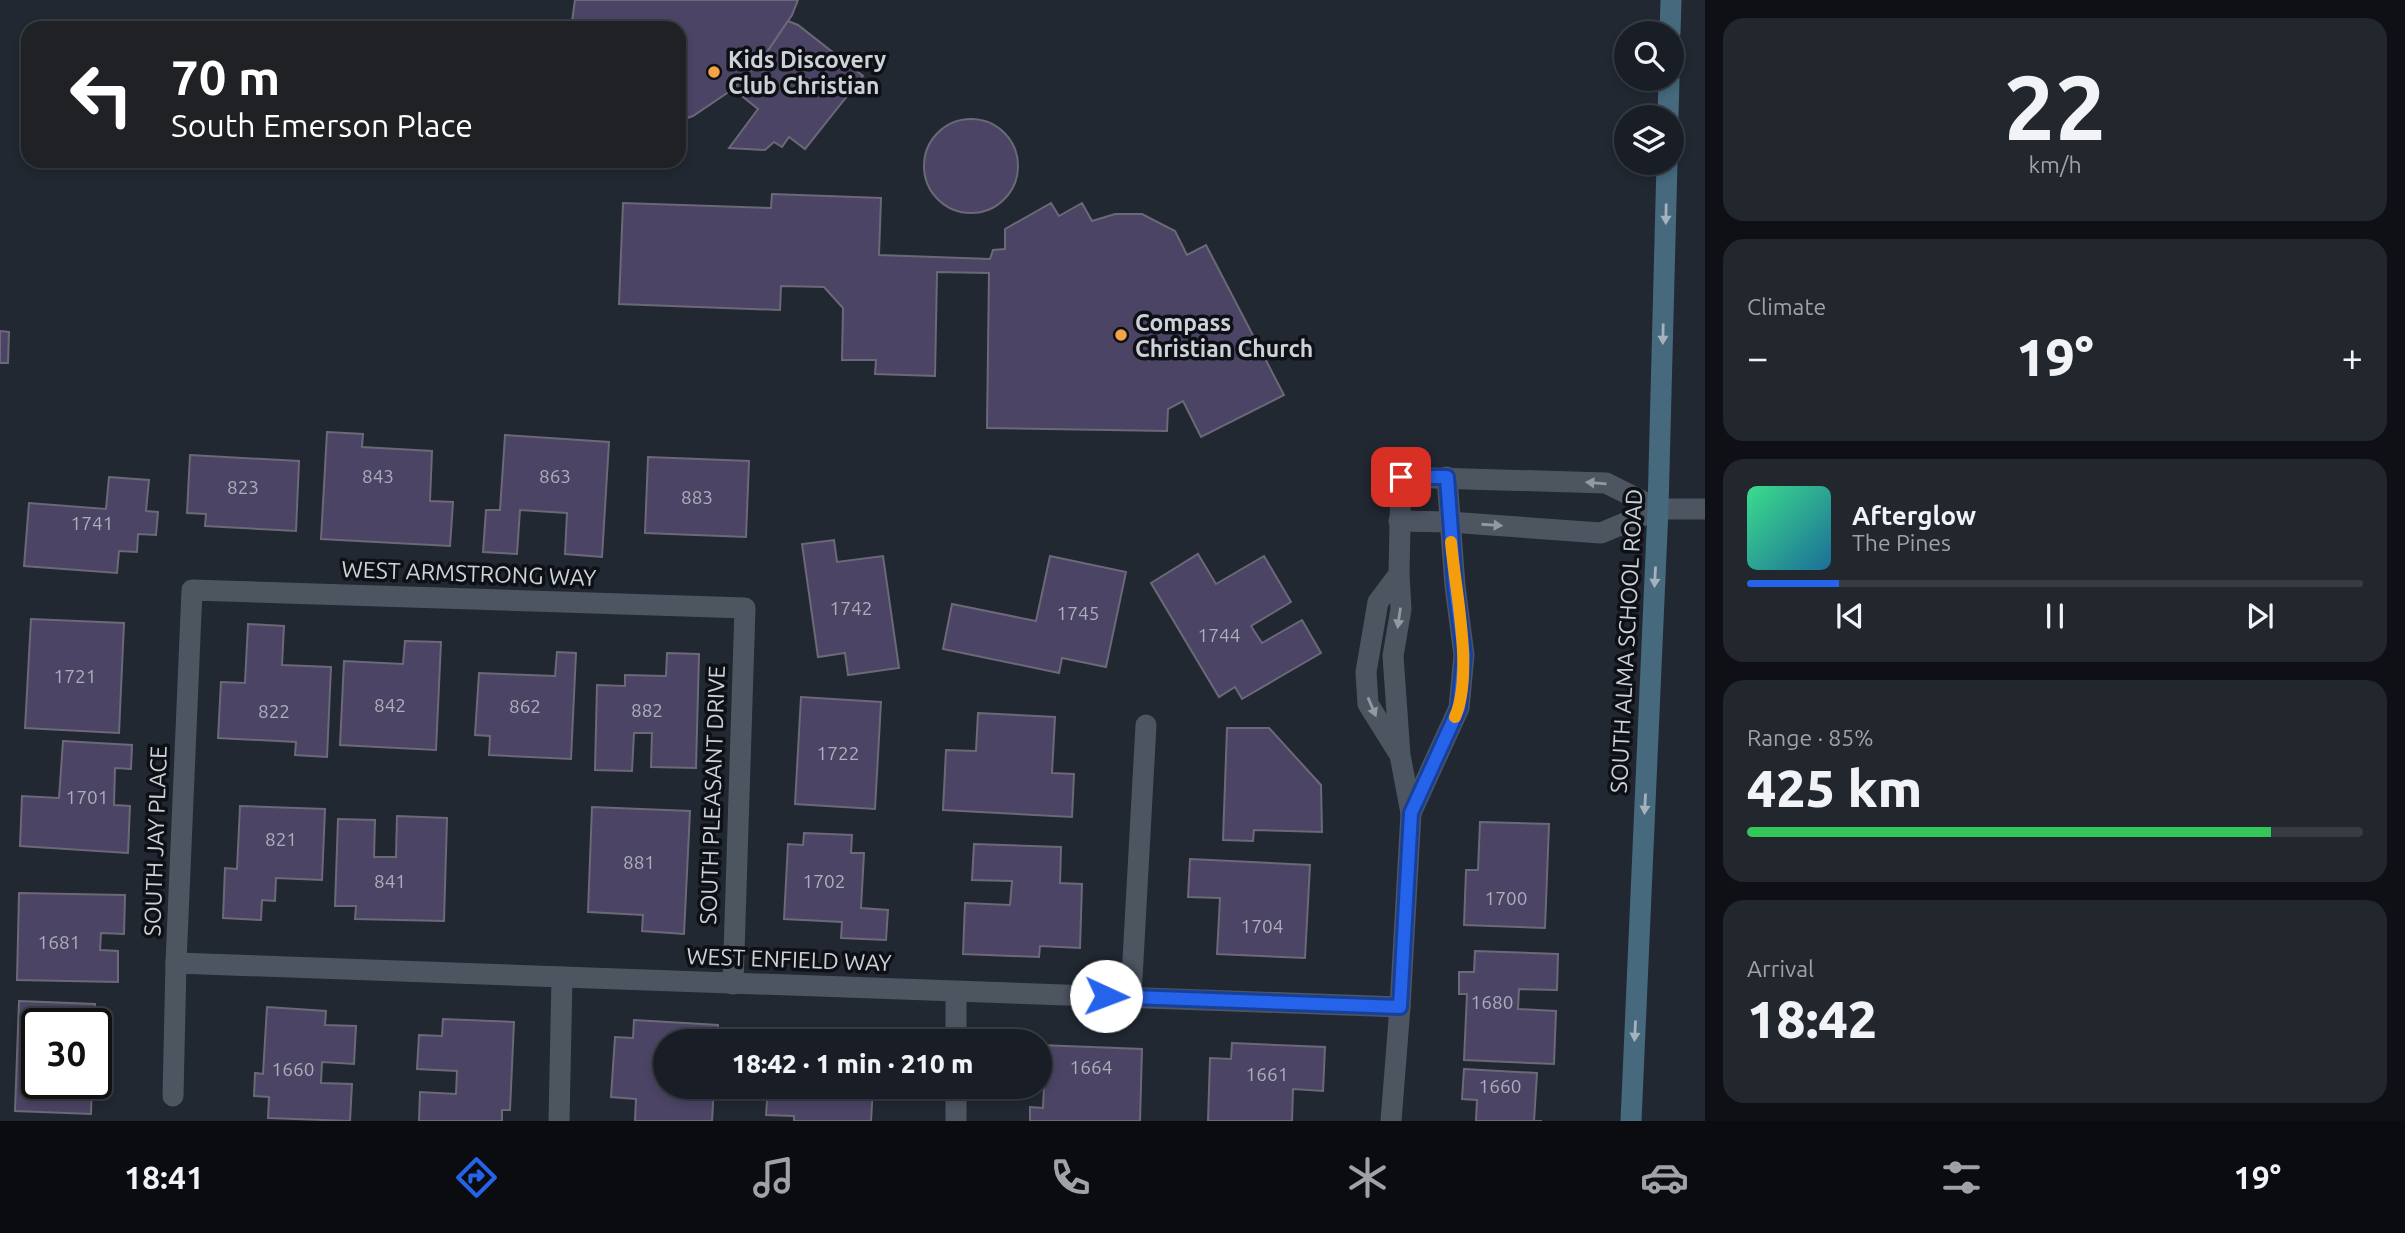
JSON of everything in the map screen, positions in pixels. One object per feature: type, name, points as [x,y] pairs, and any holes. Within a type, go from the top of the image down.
[{"type":"main road","points":[[1670,21],[1671,0]]},
{"type":"main road","name":"SOUTH ALMA SCHOOL ROAD","points":[[1631,1121],[1658,509],[1667,175]]},
{"type":"street","points":[[1391,1121],[1411,813],[1400,755],[1393,656],[1401,609],[1401,477],[1606,483],[1658,509]]},
{"type":"street","points":[[1411,813],[1459,708],[1464,655],[1455,586],[1447,477]]},
{"type":"street","points":[[1399,521],[1601,533],[1658,509],[1705,509]]},
{"type":"street","points":[[1399,574],[1378,602],[1366,672],[1368,704],[1400,755]]},
{"type":"street","name":"WEST ARMSTRONG WAY","points":[[192,590],[745,608]]},
{"type":"street","name":"SOUTH JAY PLACE","points":[[173,1096],[192,590]]},
{"type":"street","name":"SOUTH PLEASANT DRIVE","points":[[733,984],[745,608]]},
{"type":"street","points":[[1131,996],[1146,725]]},
{"type":"street","name":"WEST ENFIELD WAY","points":[[176,963],[1400,1007]]},
{"type":"street","points":[[559,1121],[562,977]]},
{"type":"street","points":[[956,992],[956,1029]]},
{"type":"street","points":[[956,1099],[956,1121]]},
{"type":"building","name":"Kids Discovery Club Christian","points":[[575,0],[798,0],[792,15],[765,55],[733,89],[686,118],[686,21],[572,21]]},
{"type":"building","points":[[788,21],[798,25],[863,76],[805,149],[789,137],[782,147],[774,142],[765,150],[729,148],[758,109],[733,89],[765,55]]},
{"type":"building","points":[[971,119],[989,123],[1004,133],[1014,148],[1018,166],[1014,184],[1004,199],[989,209],[971,213],[953,209],[938,199],[928,184],[924,166],[928,148],[938,133],[953,123]]},
{"type":"building","name":"Compass Christian Church","points":[[772,194],[881,198],[879,255],[990,259],[993,250],[1005,249],[1005,229],[1051,203],[1059,216],[1082,203],[1092,221],[1115,214],[1142,214],[1175,231],[1187,255],[1206,245],[1284,395],[1201,437],[1183,401],[1168,409],[1167,431],[987,428],[989,273],[937,272],[935,376],[875,374],[876,360],[842,360],[843,308],[824,287],[781,286],[780,310],[619,304],[623,203],[771,208]]},
{"type":"building","points":[[0,331],[9,332],[8,363],[0,363]]},
{"type":"building","points":[[327,432],[363,434],[362,447],[432,451],[430,501],[453,502],[450,546],[321,539]]},
{"type":"building","points":[[505,435],[609,442],[602,557],[565,554],[567,513],[520,510],[517,554],[483,552],[486,510],[500,510]]},
{"type":"building","points":[[190,455],[299,461],[296,531],[205,526],[206,514],[187,513]]},
{"type":"building","points":[[648,457],[749,461],[746,537],[645,533]]},
{"type":"building","points":[[109,477],[149,480],[146,511],[158,512],[156,535],[138,534],[137,552],[119,551],[117,573],[24,566],[29,503],[106,509]]},
{"type":"building","points":[[834,540],[837,562],[883,556],[899,668],[848,675],[845,653],[818,657],[802,544]]},
{"type":"building","points":[[1198,554],[1216,584],[1264,556],[1291,602],[1251,626],[1262,643],[1302,620],[1321,653],[1242,699],[1235,687],[1219,697],[1151,583]]},
{"type":"building","points":[[1050,556],[1126,572],[1106,667],[1062,658],[1059,673],[943,649],[952,604],[1036,621]]},
{"type":"building","points":[[31,619],[124,623],[119,733],[25,728]]},
{"type":"building","points":[[248,624],[284,626],[282,665],[331,667],[327,757],[295,755],[296,742],[218,738],[221,682],[245,683]]},
{"type":"building","points":[[405,641],[441,642],[436,750],[340,745],[344,661],[403,664]]},
{"type":"building","points":[[557,652],[576,653],[571,759],[489,755],[490,736],[475,735],[479,673],[555,676]]},
{"type":"building","points":[[667,653],[699,654],[696,768],[651,767],[652,733],[634,733],[632,771],[595,770],[597,685],[625,686],[625,675],[666,676]]},
{"type":"building","points":[[801,697],[881,702],[875,809],[795,804]]},
{"type":"building","points":[[978,713],[1055,717],[1052,773],[1074,774],[1072,817],[943,810],[946,750],[976,751]]},
{"type":"building","points":[[1227,728],[1269,728],[1321,785],[1322,832],[1254,830],[1253,841],[1223,840]]},
{"type":"building","points":[[63,741],[132,745],[131,769],[115,768],[114,805],[130,806],[128,853],[20,846],[22,796],[59,798]]},
{"type":"building","points":[[240,806],[325,809],[322,880],[276,878],[275,901],[262,900],[261,920],[223,918],[225,868],[237,869]]},
{"type":"building","points":[[592,807],[690,811],[684,934],[642,931],[643,915],[588,912]]},
{"type":"building","points":[[397,816],[447,818],[444,921],[355,919],[356,906],[335,906],[338,819],[375,820],[374,857],[396,857]]},
{"type":"building","points":[[1480,822],[1549,824],[1545,928],[1464,925],[1466,870],[1478,870]]},
{"type":"building","points":[[804,833],[852,835],[851,853],[864,853],[861,908],[888,910],[886,940],[841,938],[842,922],[784,919],[788,844],[803,845]]},
{"type":"building","points":[[974,844],[1061,847],[1060,883],[1082,884],[1080,948],[1040,946],[1039,957],[963,954],[965,903],[1010,905],[1012,881],[972,880]]},
{"type":"building","points":[[1190,859],[1310,865],[1305,958],[1217,954],[1220,898],[1188,897]]},
{"type":"building","points":[[19,893],[125,895],[124,934],[101,933],[100,950],[118,951],[118,982],[17,980]]},
{"type":"building","points":[[1475,951],[1558,954],[1557,990],[1519,989],[1518,1009],[1556,1011],[1554,1064],[1464,1060],[1467,994],[1459,994],[1459,972],[1474,972]]},
{"type":"building","points":[[19,1001],[95,1004],[95,1008],[21,1008],[21,1099],[91,1099],[91,1114],[15,1111]]},
{"type":"building","points":[[267,1007],[326,1011],[325,1025],[356,1026],[354,1064],[322,1062],[321,1083],[352,1084],[350,1121],[268,1118],[269,1097],[254,1096],[255,1073],[263,1074]]},
{"type":"building","points":[[443,1019],[514,1022],[510,1110],[502,1110],[502,1121],[419,1121],[420,1092],[456,1094],[457,1071],[417,1069],[419,1035],[442,1036]]},
{"type":"building","points":[[634,1020],[718,1025],[718,1029],[653,1029],[653,1099],[713,1099],[712,1121],[635,1121],[636,1099],[611,1097],[615,1037],[633,1038]]},
{"type":"building","points":[[1232,1043],[1325,1047],[1323,1091],[1293,1089],[1292,1121],[1208,1121],[1210,1058],[1231,1059]]},
{"type":"building","points":[[1052,1045],[1142,1049],[1140,1121],[1030,1121],[1030,1107],[1043,1108],[1043,1099],[1052,1099]]},
{"type":"building","points":[[1464,1069],[1537,1073],[1534,1121],[1476,1121],[1477,1100],[1462,1099]]},
{"type":"building","points":[[767,1099],[872,1099],[871,1121],[794,1121],[794,1116],[766,1115]]},
{"type":"slow traffic","points":[[1451,542],[1464,655],[1459,708],[1455,717]]},
{"type":"place","name":"Kids Discovery Club Christian","points":[[714,72]]},
{"type":"place","name":"Compass Christian Church","points":[[1121,335]]},
{"type":"route","points":[[1106,996],[1400,1007],[1411,813],[1459,708],[1464,655],[1455,586],[1447,477],[1401,477]]}]
